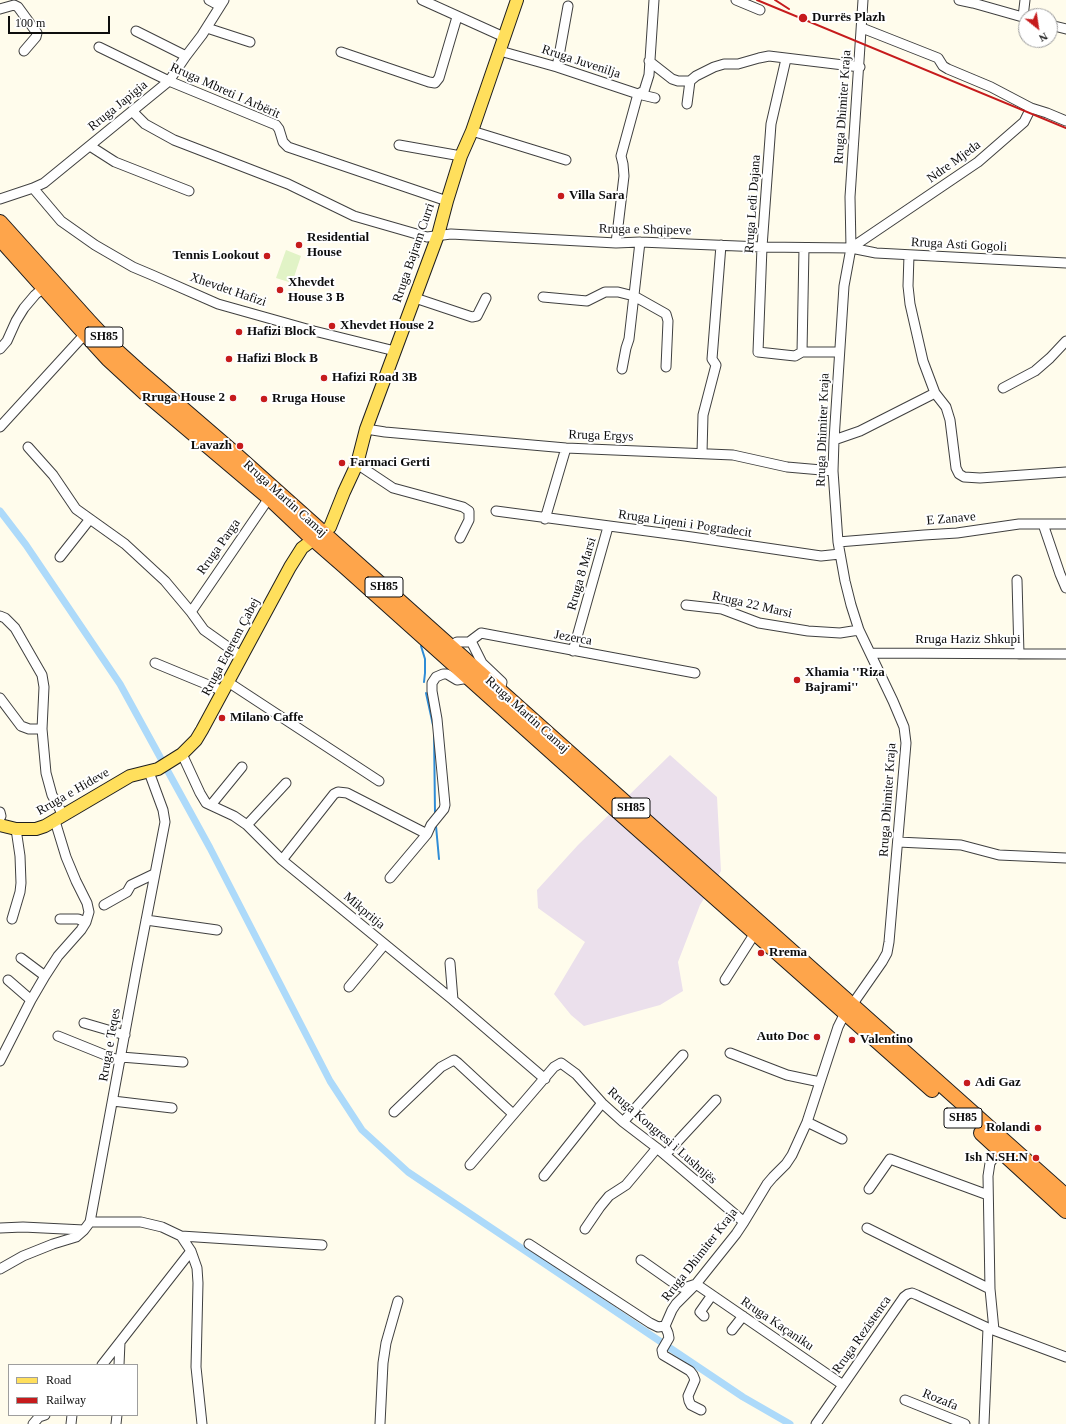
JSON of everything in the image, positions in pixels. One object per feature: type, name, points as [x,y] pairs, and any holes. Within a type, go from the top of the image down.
[{"type":"highway","name":"Rruga Martin Camaj","points":[[0,222],[117,351],[155,386],[232,451],[318,536],[469,678],[754,933],[848,1009],[1066,1196]]},
{"type":"highway","name":"Rruga Martin Camaj","points":[[0,238],[85,334],[146,394],[269,498],[318,536],[450,646],[848,1009],[1066,1211]]},
{"type":"main road","name":"Rruga Bajram Curri","points":[[318,536],[332,524],[344,492],[357,464],[366,429],[438,235],[446,201],[461,156],[472,131],[517,0]]},
{"type":"main road","name":"Rruga Eqerem Çabej","points":[[154,771],[178,757],[196,740],[290,567],[302,548],[318,536]]},
{"type":"main road","name":"Rruga e Hideve","points":[[0,825],[16,829],[36,829],[59,818],[130,776],[154,771]]},
{"type":"street","points":[[208,0],[222,3]]},
{"type":"street","points":[[422,0],[504,37]]},
{"type":"street","points":[[616,243],[624,176],[621,156],[638,94],[644,91],[649,75],[654,0]]},
{"type":"street","points":[[736,0],[760,10]]},
{"type":"street","name":"Rruga Dhimiter Kraja","points":[[665,1326],[672,1310],[696,1284],[744,1222],[767,1184],[786,1164],[792,1155],[807,1122],[838,1027],[848,1009],[882,962],[887,953],[889,942],[906,743],[904,727],[859,630],[845,581],[838,542],[833,471],[844,286],[851,248],[850,197],[860,67],[863,0]]},
{"type":"street","points":[[959,0],[974,2],[1018,15]]},
{"type":"street","name":"Rruga Japigia","points":[[0,199],[44,183],[169,81],[207,28],[222,3]]},
{"type":"street","points":[[0,10],[18,6],[37,33],[36,37],[24,51]]},
{"type":"street","points":[[557,67],[568,6]]},
{"type":"street","points":[[341,52],[435,83],[439,78],[457,17]]},
{"type":"street","points":[[207,28],[250,42]]},
{"type":"street","points":[[862,28],[938,58],[943,66],[948,69],[1031,108],[1066,121]]},
{"type":"street","points":[[136,30],[186,56]]},
{"type":"street","name":"Rruga Mbreti I Arbërit","points":[[99,47],[169,81],[276,125],[279,129],[283,142],[288,147],[446,201]]},
{"type":"street","name":"Rruga Juvenilja","points":[[500,51],[557,67],[638,94],[655,98]]},
{"type":"street","points":[[649,61],[672,79],[678,81],[690,81],[696,76],[724,64],[738,64],[769,56],[860,67]]},
{"type":"street","name":"Rruga Ledi Dajana","points":[[786,59],[771,124],[762,247],[758,352],[795,356],[802,352]]},
{"type":"street","points":[[687,104],[690,81]]},
{"type":"street","name":"Ndre Mjeda","points":[[851,248],[978,162],[1024,122],[1031,108]]},
{"type":"street","name":"Rruga e Shqipeve","points":[[132,111],[145,124],[174,140],[288,184],[354,216],[427,237],[451,234],[616,243],[640,242],[762,247],[851,248]]},
{"type":"street","points":[[472,131],[566,160]]},
{"type":"street","points":[[399,145],[461,156]]},
{"type":"street","points":[[90,146],[115,162],[189,192]]},
{"type":"street","name":"Xhevdet Hafizi","points":[[33,188],[61,221],[95,245],[133,267],[218,304],[314,332],[395,351]]},
{"type":"street","points":[[622,369],[629,339],[640,242]]},
{"type":"street","points":[[702,453],[703,415],[716,365],[712,359],[721,245]]},
{"type":"street","points":[[804,248],[802,352],[839,352]]},
{"type":"street","name":"Rruga Asti Gogoli","points":[[851,248],[876,253],[1066,263]]},
{"type":"street","points":[[909,255],[908,286],[910,304],[923,361],[935,392],[946,407],[950,420],[956,468],[959,474],[964,477],[980,478],[1066,472]]},
{"type":"street","points":[[0,349],[7,341],[24,308],[44,287]]},
{"type":"street","points":[[543,297],[587,301],[605,292],[618,292],[634,296],[666,314],[668,321],[666,367]]},
{"type":"street","points":[[415,298],[472,317],[477,316],[486,298]]},
{"type":"street","points":[[0,427],[85,334]]},
{"type":"street","points":[[1003,388],[1035,371],[1066,341]]},
{"type":"street","points":[[834,440],[860,431],[935,392]]},
{"type":"street","name":"Rruga Ergys","points":[[366,429],[384,432],[566,448],[733,455],[787,467],[833,471]]},
{"type":"street","points":[[28,447],[53,475],[76,509],[125,544],[165,582],[191,612],[204,630],[242,657]]},
{"type":"street","points":[[544,519],[566,448]]},
{"type":"street","points":[[357,464],[393,488],[463,507],[469,511],[469,520],[460,538]]},
{"type":"street","name":"Rruga Parga","points":[[191,612],[269,498]]},
{"type":"street","name":"Rruga Liqeni i Pogradecit","points":[[496,512],[821,556],[840,554]]},
{"type":"street","points":[[60,557],[90,519]]},
{"type":"street","name":"E Zanave","points":[[838,542],[958,533],[1019,524],[1066,524]]},
{"type":"street","points":[[1043,524],[1066,588]]},
{"type":"street","name":"Rruga 8 Marsi","points":[[574,651],[608,527]]},
{"type":"street","points":[[1017,580],[1019,654]]},
{"type":"street","name":"Rruga 22 Marsi","points":[[686,605],[722,609],[759,623],[808,631],[840,633],[859,630]]},
{"type":"street","points":[[0,616],[5,618],[15,628],[42,675],[44,687],[42,729],[48,785],[59,818],[71,869],[87,903],[89,912],[82,930],[58,956],[44,976],[1,1055]]},
{"type":"street","name":"Jezerca","points":[[450,646],[457,642],[466,643],[471,641],[482,633],[695,673]]},
{"type":"street","points":[[471,641],[482,663],[502,682],[500,691]]},
{"type":"street","name":"Rruga Haziz Shkupi","points":[[870,653],[1066,654]]},
{"type":"street","points":[[155,663],[226,686],[379,781]]},
{"type":"street","points":[[390,878],[427,834],[431,825],[444,810],[445,805],[437,719],[432,691],[432,682],[439,674],[447,674],[457,680],[469,678]]},
{"type":"street","points":[[0,698],[22,726],[29,729],[42,729]]},
{"type":"street","name":"Mikpritja","points":[[178,757],[202,799],[227,812],[247,825],[282,860],[545,1079]]},
{"type":"street","points":[[211,805],[242,767]]},
{"type":"street","name":"Rruga e Teqes","points":[[0,1269],[23,1256],[76,1237],[90,1222],[154,874],[165,822],[154,771]]},
{"type":"street","points":[[247,825],[286,783]]},
{"type":"street","points":[[282,860],[334,794],[338,792],[347,793],[427,834]]},
{"type":"street","points":[[0,812],[0,818]]},
{"type":"street","points":[[12,919],[21,884],[20,856],[16,829]]},
{"type":"street","points":[[898,842],[961,845],[998,855],[1066,858]]},
{"type":"street","points":[[104,905],[126,892],[131,885],[154,874]]},
{"type":"street","points":[[60,919],[78,919],[86,922]]},
{"type":"street","points":[[146,920],[217,930]]},
{"type":"street","points":[[725,980],[754,933]]},
{"type":"street","points":[[348,987],[384,944]]},
{"type":"street","points":[[21,958],[44,976]]},
{"type":"street","points":[[450,963],[452,1000]]},
{"type":"street","points":[[8,980],[31,1000]]},
{"type":"street","points":[[84,1023],[124,1035]]},
{"type":"street","points":[[58,1036],[121,1059],[183,1062]]},
{"type":"street","points":[[730,1053],[787,1075],[820,1082]]},
{"type":"street","points":[[623,1122],[683,1055]]},
{"type":"street","points":[[394,1112],[441,1067],[454,1060],[513,1114]]},
{"type":"street","name":"Rruga Kongresi i Lushnjës","points":[[470,1165],[557,1064],[561,1063],[576,1074],[602,1103],[623,1122],[666,1155],[744,1222]]},
{"type":"street","points":[[666,1155],[716,1100]]},
{"type":"street","points":[[113,1101],[172,1108]]},
{"type":"street","points":[[544,1176],[602,1103]]},
{"type":"street","points":[[807,1122],[842,1139]]},
{"type":"street","points":[[585,1228],[609,1196],[626,1185],[657,1148]]},
{"type":"street","points":[[984,1424],[991,1329],[988,1176],[990,1162],[999,1150]]},
{"type":"street","points":[[869,1189],[890,1159],[988,1195]]},
{"type":"street","points":[[90,1222],[141,1222],[162,1227],[181,1236],[322,1245]]},
{"type":"street","points":[[0,1228],[23,1227],[84,1230]]},
{"type":"street","points":[[867,1228],[990,1289]]},
{"type":"street","points":[[181,1236],[191,1251],[197,1268],[196,1367],[202,1424]]},
{"type":"street","points":[[529,1244],[650,1323],[658,1327],[665,1326],[668,1333],[668,1338],[662,1350],[663,1355],[665,1358],[690,1371],[693,1375],[695,1380],[688,1396],[691,1404],[700,1410]]},
{"type":"street","points":[[103,1364],[191,1251]]},
{"type":"street","points":[[641,1260],[678,1286],[684,1288],[696,1284]]},
{"type":"street","name":"Rruga Kaçaniku","points":[[696,1284],[843,1385]]},
{"type":"street","name":"Rruga Rezistenca","points":[[816,1424],[904,1297],[908,1294],[912,1293],[991,1329],[1066,1357]]},
{"type":"street","points":[[704,1316],[700,1312],[712,1295]]},
{"type":"street","points":[[380,1424],[383,1363],[386,1343],[398,1301]]},
{"type":"street","points":[[732,1330],[743,1316]]},
{"type":"street","points":[[119,1364],[120,1342]]},
{"type":"street","name":"Rozafa","points":[[905,1400],[965,1424]]},
{"type":"street","points":[[33,1424],[43,1416]]},
{"type":"shaded area","points":[[670,755],[717,797],[721,871],[700,905],[678,962],[683,991],[660,1005],[584,1026],[571,1015],[554,994],[585,942],[538,908],[537,890],[578,845]]},
{"type":"green space","points":[[286,250],[301,256],[292,283],[276,278]]},
{"type":"waterway","points":[[0,511],[26,545],[120,684],[210,848],[330,1081],[362,1130],[408,1172],[743,1397],[790,1424]]},
{"type":"waterway","points":[[421,646],[425,659],[424,682]]},
{"type":"waterway","points":[[426,693],[433,725]]},
{"type":"waterway","points":[[434,729],[435,813]]},
{"type":"waterway","points":[[436,826],[439,859]]},
{"type":"railway","points":[[757,0],[1066,128]]},
{"type":"railway","points":[[775,0],[789,9]]},
{"type":"place","name":"Durrës Plazh","points":[[803,18]]},
{"type":"place","name":"Villa Sara","points":[[561,196]]},
{"type":"place","name":"Residential House","points":[[299,245]]},
{"type":"place","name":"Tennis Lookout","points":[[267,256]]},
{"type":"place","name":"Xhevdet House 3 B","points":[[280,290]]},
{"type":"place","name":"Xhevdet House 2","points":[[332,326]]},
{"type":"place","name":"Hafizi Block","points":[[239,332]]},
{"type":"place","name":"Hafizi Block B","points":[[229,359]]},
{"type":"place","name":"Hafizi Road 3B","points":[[324,378]]},
{"type":"place","name":"Rruga House 2","points":[[233,398]]},
{"type":"place","name":"Rruga House","points":[[264,399]]},
{"type":"place","name":"Lavazh","points":[[240,446]]},
{"type":"place","name":"Farmaci Gerti","points":[[342,463]]},
{"type":"place","name":"Xhamia ''Riza Bajrami''","points":[[797,680]]},
{"type":"place","name":"Milano Caffe","points":[[222,718]]},
{"type":"place","name":"Rrema","points":[[761,953]]},
{"type":"place","name":"Auto Doc","points":[[817,1037]]},
{"type":"place","name":"Valentino","points":[[852,1040]]},
{"type":"place","name":"Adi Gaz","points":[[967,1083]]},
{"type":"place","name":"Rolandi","points":[[1038,1128]]},
{"type":"place","name":"Ish N.SH.N","points":[[1036,1158]]}]
